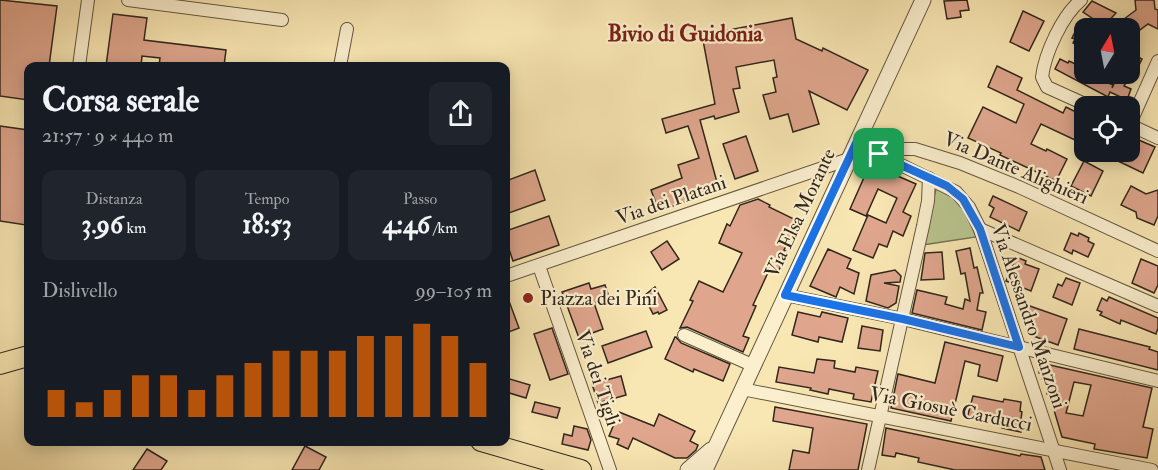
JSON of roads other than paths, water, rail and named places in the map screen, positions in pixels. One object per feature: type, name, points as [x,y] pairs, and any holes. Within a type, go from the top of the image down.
[{"type":"main road","points":[[0,364],[24,357]]},
{"type":"main road","points":[[498,446],[582,470]]},
{"type":"street","points":[[80,62],[88,0]]},
{"type":"street","points":[[128,0],[282,20]]},
{"type":"street","name":"Via Elsa Morante","points":[[705,470],[923,0]]},
{"type":"street","points":[[1074,99],[1044,84],[1042,77],[1060,25],[1081,0]]},
{"type":"street","points":[[341,62],[347,29]]},
{"type":"street","points":[[1140,102],[1158,61]]},
{"type":"street","points":[[1140,129],[1158,138]]},
{"type":"street","points":[[857,141],[879,154]]},
{"type":"street","name":"Via Dante Alighieri","points":[[879,154],[899,149],[915,149],[960,163],[1019,187],[1158,251]]},
{"type":"street","name":"Via Alessandro Manzoni","points":[[879,154],[947,186],[960,195],[969,207],[980,229],[1060,470]]},
{"type":"street","name":"Via dei Platani","points":[[510,275],[849,159]]},
{"type":"street","points":[[868,470],[923,226],[929,178]]},
{"type":"street","points":[[980,229],[1158,306]]},
{"type":"street","name":"Via dei Tigli","points":[[539,266],[610,470]]},
{"type":"street","points":[[785,295],[903,319],[1158,381]]},
{"type":"street","points":[[684,335],[752,365]]},
{"type":"street","name":"Via Giosuè Carducci","points":[[742,389],[1152,470]]},
{"type":"street","name":"Via Elsa Morante","points":[[688,470],[702,460],[717,444]]},
{"type":"street","name":"Via Elsa Morante","points":[[717,444],[718,470]]},
{"type":"place","name":"Piazza dei Pini","points":[[528,298]]},
{"type":"district","name":"Bivio di Guidonia","points":[[685,34]]}]
